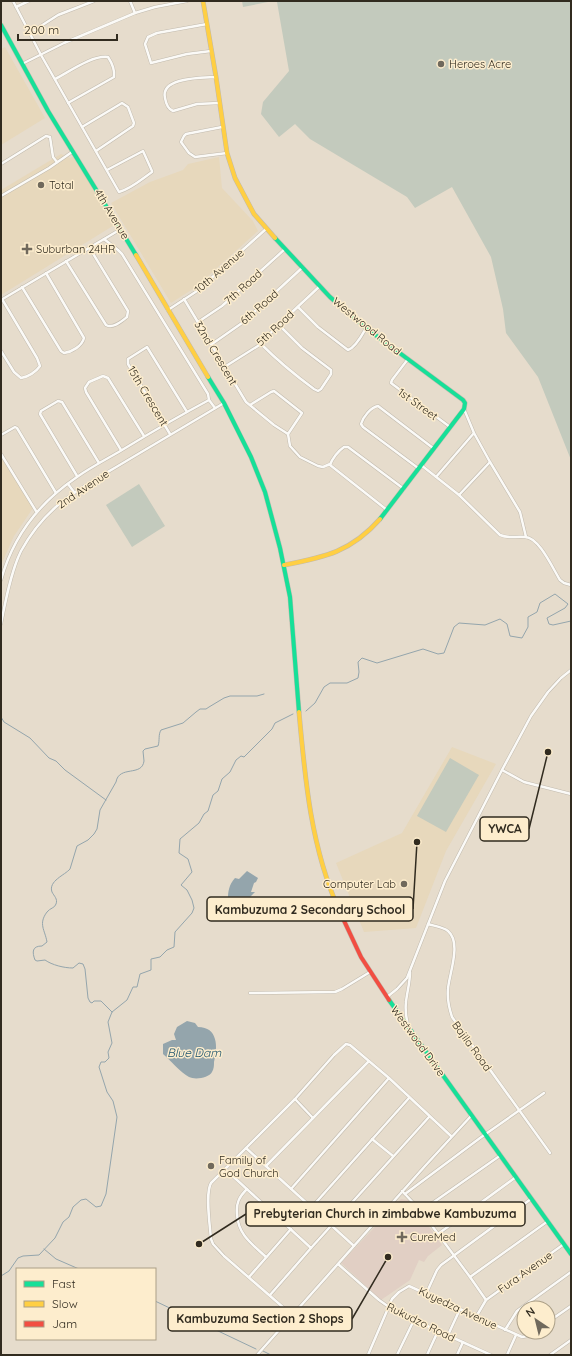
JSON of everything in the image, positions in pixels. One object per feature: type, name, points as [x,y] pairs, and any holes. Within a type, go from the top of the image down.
[{"type":"street","points":[[13,1],[41,55],[119,192],[125,190],[152,172],[143,151],[107,170]]},
{"type":"street","points":[[16,6],[29,1]]},
{"type":"street","points":[[30,33],[58,15],[94,1]]},
{"type":"street","points":[[130,1],[136,13]]},
{"type":"street","points":[[22,64],[64,43],[136,13],[155,7],[186,1]]},
{"type":"street","name":"Westwood Road","points":[[203,1],[216,77],[226,153],[235,178],[254,214],[266,230],[304,267],[338,304],[366,328],[463,400],[466,406],[464,409]]},
{"type":"street","points":[[207,24],[157,33],[148,37],[145,44],[151,63],[188,54],[211,51]]},
{"type":"street","name":"4th Avenue","points":[[1,25],[72,152],[121,230],[224,403],[251,457],[265,492],[274,520],[290,597],[302,753],[311,819],[332,894],[352,939],[370,972],[387,997]]},
{"type":"street","points":[[55,79],[101,56],[108,57],[110,60],[114,69],[114,77],[68,103]]},
{"type":"street","points":[[216,77],[179,81],[170,84],[164,92],[167,106],[173,111],[197,104],[219,103]]},
{"type":"street","points":[[82,127],[122,103],[128,107],[134,123],[132,126],[96,151]]},
{"type":"street","points":[[222,127],[186,134],[181,142],[189,153],[195,157],[226,153]]},
{"type":"street","points":[[1,164],[46,136],[50,138],[53,157],[57,162]]},
{"type":"street","points":[[1,196],[72,152]]},
{"type":"street","points":[[1,351],[14,372],[21,378],[25,377],[40,366],[37,358],[1,300],[121,230]]},
{"type":"street","name":"10th Avenue","points":[[168,310],[198,291],[266,230]]},
{"type":"street","points":[[104,239],[122,254],[208,394],[209,400],[215,408]]},
{"type":"street","points":[[66,261],[106,325],[112,327],[123,321],[127,317],[128,310],[90,247]]},
{"type":"street","name":"7th Road","points":[[198,322],[222,306],[285,249]]},
{"type":"street","name":"6th Road","points":[[212,344],[242,323],[304,267]]},
{"type":"street","points":[[22,287],[61,351],[64,353],[74,349],[81,344],[84,338],[46,273]]},
{"type":"street","name":"5th Road","points":[[226,366],[261,344],[320,286]]},
{"type":"street","name":"32nd Crescent","points":[[184,299],[226,366],[242,396],[250,405],[274,425],[288,434]]},
{"type":"street","points":[[298,307],[318,327],[348,350],[354,346],[366,328]]},
{"type":"street","points":[[261,344],[277,360],[314,389],[318,391],[321,389],[331,374],[331,370],[302,348],[279,325]]},
{"type":"street","name":"15th Crescent","points":[[170,434],[127,361],[128,359],[148,347],[187,412]]},
{"type":"street","name":"1st Street","points":[[408,359],[391,382],[450,427]]},
{"type":"street","points":[[121,450],[86,392],[86,388],[90,382],[103,376],[108,378],[144,436]]},
{"type":"street","points":[[250,405],[271,392],[278,393],[302,412],[288,434],[290,446],[300,457],[318,466],[323,466],[330,464],[341,449],[346,446],[404,489]]},
{"type":"street","points":[[1,580],[21,532],[36,511],[56,492],[77,476],[144,436],[209,400]]},
{"type":"street","points":[[77,476],[40,414],[41,411],[58,401],[62,402],[100,463]]},
{"type":"street","name":"2nd Avenue","points":[[1,622],[12,577],[20,553],[39,524],[56,506],[74,492],[224,403]]},
{"type":"street","points":[[434,448],[378,406],[373,407],[362,420],[361,424],[363,427],[436,477],[459,495],[500,535],[507,538],[526,537],[532,539],[539,546],[560,580],[571,585]]},
{"type":"street","points":[[284,565],[317,559],[336,552],[347,547],[366,534],[404,489],[464,409],[474,433],[520,512],[526,537]]},
{"type":"street","points":[[1,435],[12,428],[17,428],[56,492]]},
{"type":"street","points":[[436,477],[474,433]]},
{"type":"street","points":[[1,454],[36,511]]},
{"type":"street","points":[[459,495],[490,462]]},
{"type":"street","points":[[330,464],[387,510]]},
{"type":"street","points":[[68,484],[74,492]]},
{"type":"street","name":"Westwood Drive","points":[[571,670],[553,687],[527,724],[445,881],[410,972],[404,982],[387,997],[571,1254]]},
{"type":"street","points":[[502,770],[521,781],[571,794]]},
{"type":"street","name":"Bajila Road","points":[[428,924],[444,929],[452,936],[454,949],[448,990],[452,1017],[550,1153]]},
{"type":"street","points":[[250,993],[335,992],[370,972]]},
{"type":"street","points":[[408,1026],[405,1003],[410,972]]},
{"type":"street","points":[[292,1315],[213,1244],[211,1239],[209,1186],[211,1183],[346,1044],[350,1045],[389,1078],[451,1136]]},
{"type":"street","points":[[266,1166],[369,1061]]},
{"type":"street","points":[[291,1189],[389,1078]]},
{"type":"street","points":[[405,1194],[485,1134],[544,1093]]},
{"type":"street","points":[[295,1098],[313,1118]]},
{"type":"street","points":[[311,1208],[409,1098]]},
{"type":"street","points":[[257,1355],[451,1136],[471,1116]]},
{"type":"street","points":[[270,1295],[429,1117]]},
{"type":"street","points":[[372,1139],[393,1156]]},
{"type":"street","points":[[246,1148],[354,1246]]},
{"type":"street","points":[[421,1211],[500,1155]]},
{"type":"street","points":[[225,1169],[311,1248]]},
{"type":"street","points":[[438,1234],[516,1177]]},
{"type":"street","points":[[247,1190],[239,1198],[237,1203],[237,1220],[240,1229],[266,1257]]},
{"type":"street","points":[[402,1191],[421,1211],[470,1276],[486,1300],[476,1317]]},
{"type":"street","points":[[426,1294],[439,1267],[531,1199]]},
{"type":"street","points":[[470,1276],[548,1221]]},
{"type":"street","points":[[249,1277],[291,1229]]},
{"type":"street","name":"Fura Avenue","points":[[486,1300],[564,1244]]},
{"type":"street","name":"Rukudzo Road","points":[[338,1264],[389,1307],[414,1320],[492,1355]]},
{"type":"street","points":[[505,1330],[517,1311],[571,1272]]},
{"type":"street","name":"Kuyedza Avenue","points":[[389,1307],[394,1296],[406,1287],[411,1286],[516,1335]]},
{"type":"street","points":[[556,1316],[571,1306]]},
{"type":"street","points":[[368,1355],[389,1307]]},
{"type":"street","points":[[448,1335],[460,1310]]},
{"type":"street","points":[[397,1355],[414,1320]]},
{"type":"street","points":[[427,1355],[438,1331]]},
{"type":"street","points":[[507,1355],[516,1335]]},
{"type":"street","points":[[550,1355],[571,1340]]},
{"type":"street","points":[[456,1355],[462,1342]]},
{"type":"shaded area","points":[[242,1],[273,1],[243,7]]},
{"type":"shaded area","points":[[273,1],[571,1],[571,460],[538,377],[506,333],[503,309],[491,257],[452,187],[415,208],[407,197],[310,139],[295,124],[279,137],[261,114],[263,102],[289,71],[277,2]]},
{"type":"shaded area","points":[[5,47],[45,118],[1,145],[1,49]]},
{"type":"shaded area","points":[[61,154],[70,158],[74,156],[116,224],[1,295],[1,190]]},
{"type":"shaded area","points":[[219,157],[222,188],[253,221],[258,231],[196,287],[171,303],[111,203],[150,182],[183,170],[188,164]]},
{"type":"shaded area","points":[[1,457],[33,508],[14,536],[1,565]]},
{"type":"shaded area","points":[[139,484],[165,526],[132,547],[106,505]]},
{"type":"shaded area","points":[[452,747],[496,764],[446,851],[416,928],[364,932],[336,863],[402,833]]},
{"type":"shaded area","points":[[450,758],[479,775],[446,832],[417,816]]},
{"type":"shaded area","points":[[401,1199],[408,1200],[418,1211],[442,1245],[428,1256],[424,1262],[419,1260],[410,1280],[381,1300],[341,1263]]},
{"type":"water","points":[[247,871],[258,878],[254,883],[251,892],[255,892],[250,897],[250,901],[244,902],[245,907],[237,911],[233,903],[228,899],[229,888],[235,878],[239,879]]},
{"type":"water","name":"Blue Dam","points":[[187,1021],[195,1023],[198,1027],[210,1030],[215,1039],[216,1050],[213,1071],[208,1076],[202,1078],[189,1077],[179,1070],[163,1054],[163,1044],[176,1040],[174,1034],[177,1027]]},
{"type":"waterway","points":[[306,711],[315,703],[324,687],[330,683],[347,683],[358,678],[358,662],[362,658],[377,663],[423,649],[438,654],[444,653],[454,627],[459,623],[485,625],[500,619],[507,624],[510,636],[522,638],[528,627],[528,617],[537,612],[540,603],[555,594],[568,604],[565,608],[547,618],[549,624],[553,625],[571,621]]},
{"type":"waterway","points":[[112,1012],[101,1001],[90,1002],[88,998],[85,969],[83,964],[79,963],[73,968],[70,968],[55,965],[45,960],[35,960],[33,954],[35,948],[42,946],[47,942],[43,927],[43,920],[48,911],[55,906],[56,899],[52,892],[52,885],[70,869],[77,846],[88,840],[94,834],[97,829],[100,810],[118,777],[121,774],[139,769],[142,766],[144,761],[143,751],[145,749],[158,746],[161,730],[183,723],[200,709],[206,709],[224,698],[230,696],[257,696],[264,694]]},
{"type":"waterway","points":[[1,1276],[9,1271],[18,1258],[23,1256],[39,1255],[55,1238],[63,1222],[69,1217],[73,1207],[81,1200],[86,1199],[96,1207],[101,1206],[106,1194],[117,1117],[113,1101],[107,1092],[99,1067],[101,1062],[105,1062],[109,1058],[108,1052],[112,1043],[108,1022],[112,1012],[127,1000],[133,987],[137,987],[140,974],[151,970],[151,959],[160,957],[167,950],[174,947],[175,932],[192,913],[194,908],[187,890],[181,885],[192,872],[188,859],[179,853],[180,839],[199,823],[204,814],[208,811],[213,795],[218,791],[222,779],[230,772],[236,760],[241,756],[244,757],[272,729],[275,723],[293,714]]},
{"type":"waterway","points":[[1,717],[4,722],[30,738],[49,758],[56,761],[65,770],[106,800]]},
{"type":"waterway","points":[[44,1249],[56,1259],[77,1268]]},
{"type":"waterway","points":[[156,1301],[256,1349]]},
{"type":"waterway","points":[[263,1351],[271,1355]]},
{"type":"traffic: fast","points":[[1,25],[48,111],[136,255]]},
{"type":"traffic: fast","points":[[275,238],[330,297],[366,328],[465,403],[464,409],[380,519]]},
{"type":"traffic: fast","points":[[208,377],[224,403],[251,457],[265,492],[280,548],[290,597],[299,712]]},
{"type":"traffic: fast","points":[[389,1000],[571,1254]]},
{"type":"traffic: slow","points":[[203,1],[227,153],[235,178],[254,214],[275,238]]},
{"type":"traffic: slow","points":[[136,255],[208,377]]},
{"type":"traffic: slow","points":[[284,565],[325,556],[348,546],[359,539],[380,519]]},
{"type":"traffic: slow","points":[[299,712],[307,788],[316,838],[329,886],[339,910]]},
{"type":"traffic: jam","points":[[339,910],[361,957],[389,1000]]},
{"type":"place","name":"Heroes Acre","points":[[441,64]]},
{"type":"place","name":"Total","points":[[41,185]]},
{"type":"place","name":"Suburban 24HR","points":[[27,249]]},
{"type":"place","name":"YWCA","points":[[548,752]]},
{"type":"place","name":"Kambuzuma 2 Secondary School","points":[[417,842]]},
{"type":"place","name":"Computer Lab","points":[[404,884]]},
{"type":"place","name":"Family of God Church","points":[[211,1166]]},
{"type":"place","name":"CureMed","points":[[402,1237]]},
{"type":"place","name":"Prebyterian Church in zimbabwe Kambuzuma","points":[[199,1244]]},
{"type":"place","name":"Kambuzuma Section 2 Shops","points":[[388,1257]]}]
